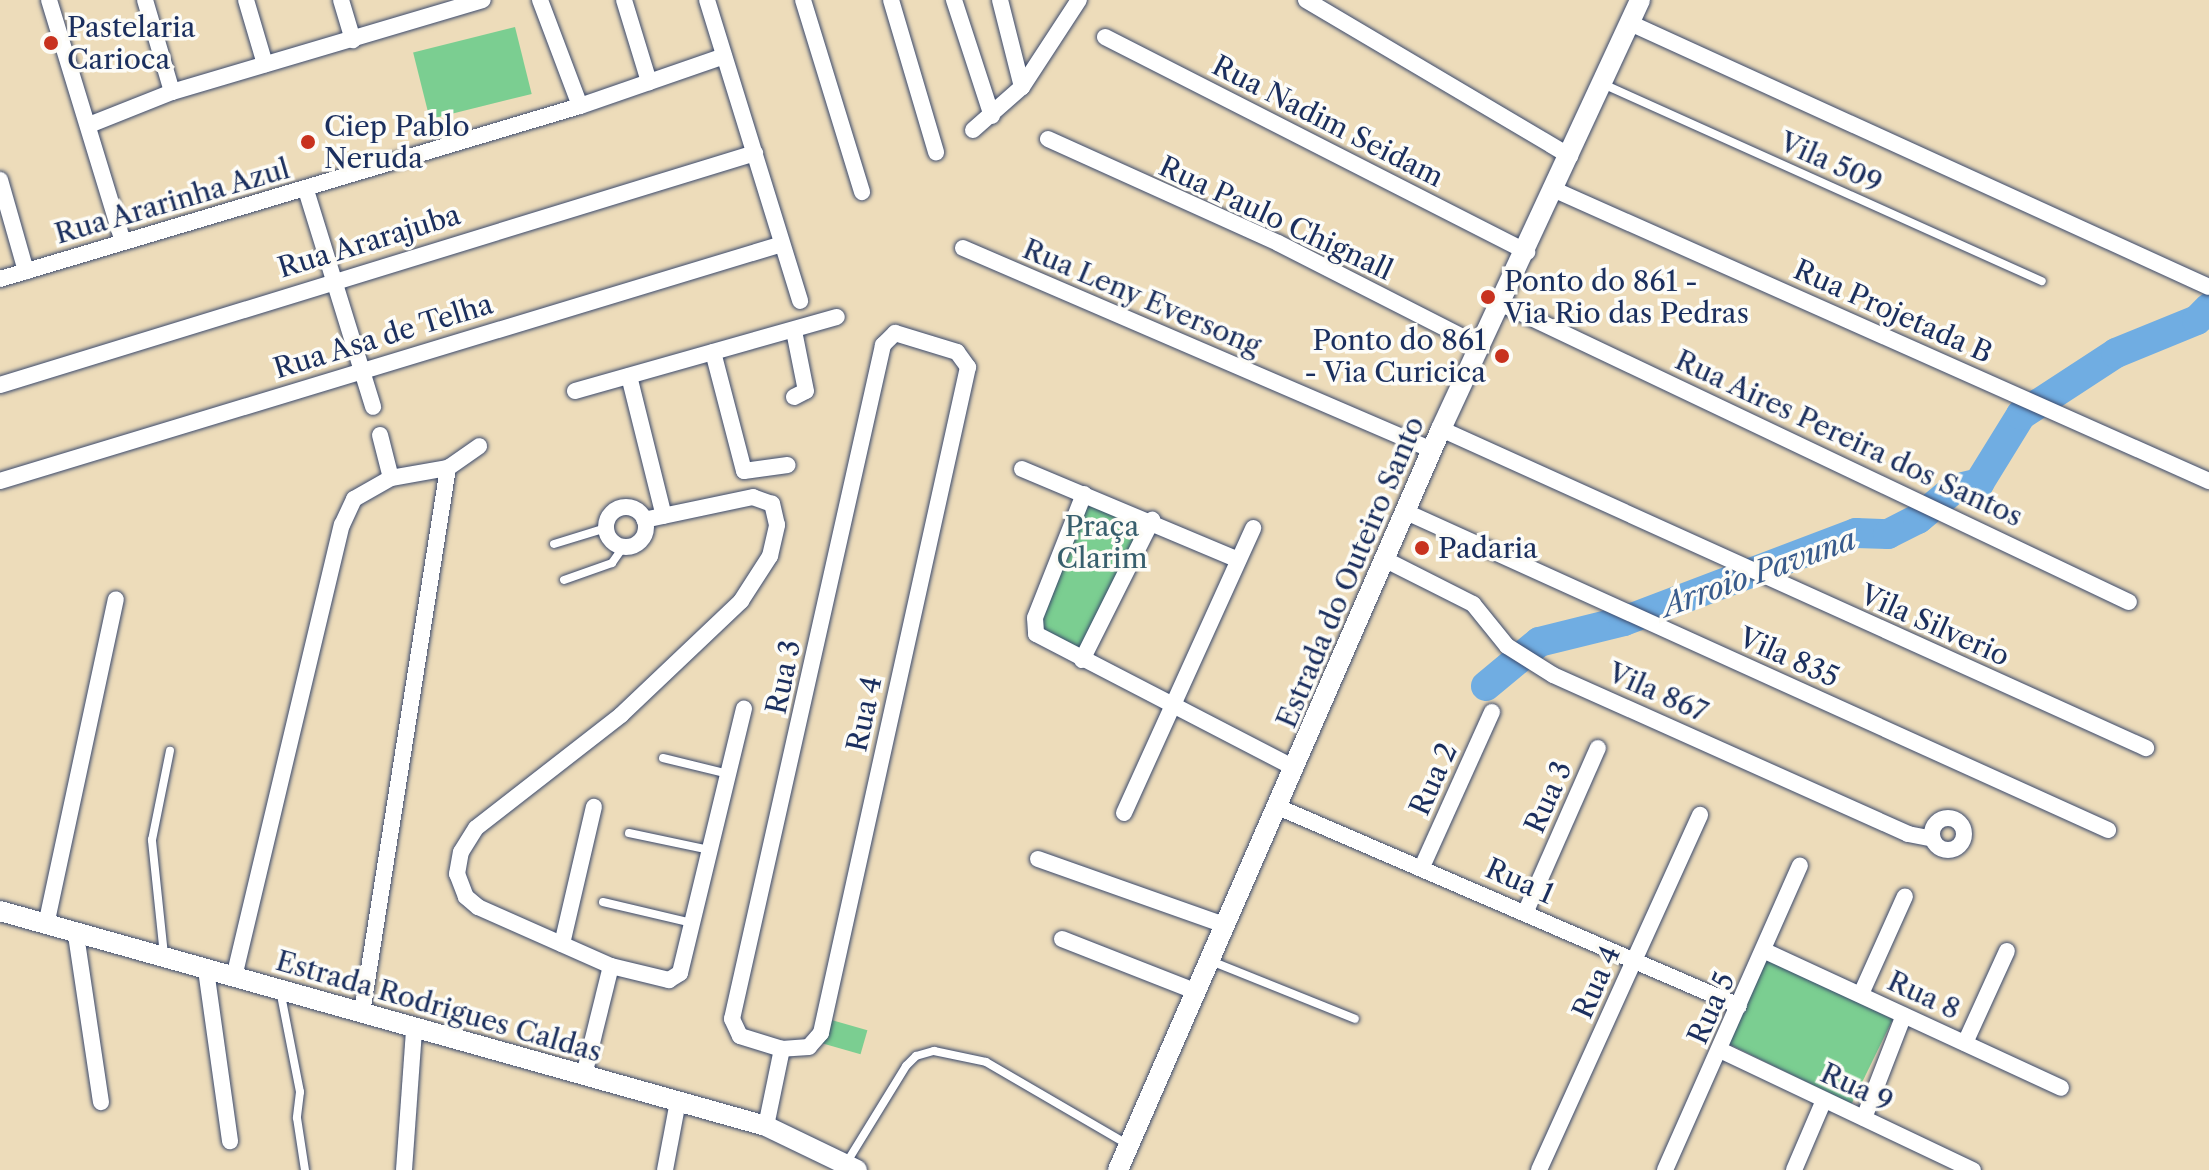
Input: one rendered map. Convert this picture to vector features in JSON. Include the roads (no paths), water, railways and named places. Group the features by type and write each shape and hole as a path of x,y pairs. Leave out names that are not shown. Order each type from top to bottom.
{"street":[{"path":"49,0 123,242"},
{"path":"145,0 172,92"},
{"path":"246,0 265,64"},
{"path":"341,0 353,40"},
{"path":"89,125 172,92 353,40 442,6 483,0"},
{"path":"540,0 580,106"},
{"path":"624,0 649,82"},
{"path":"707,0 800,301"},
{"path":"803,0 862,192"},
{"path":"891,0 936,152"},
{"path":"954,0 992,116"},
{"path":"1000,0 1022,87"},
{"path":"973,130 1022,87 1079,0"},
{"path":"1306,0 1570,156"},
{"path":"1632,8 2209,287"},
{"name":"Estrada do Outeiro Santo","path":"1118,1170 1404,511 1527,252 1603,84 1632,8"},
{"name":"Rua Nadim Seidam","path":"1105,37 1527,252"},
{"name":"Rua Ararinha Azul","path":"0,279 580,106 724,56"},
{"name":"Rua Paulo Chignall","path":"1048,139 1278,243 1482,347"},
{"name":"Rua Ararajuba","path":"0,385 332,279 755,153"},
{"path":"0,180 26,271"},
{"path":"306,190 373,407"},
{"name":"Rua Projetada B","path":"1555,190 2209,481"},
{"name":"Rua Asa de Telha","path":"0,481 782,244"},
{"name":"Rua Leny Eversong","path":"963,248 1432,450"},
{"name":"Rua Aires Pereira dos Santos","path":"1502,304 1926,502 2129,602"},
{"path":"575,391 837,317"},
{"path":"794,331 806,391 794,397"},
{"name":"Rua 4","path":"790,1050 821,1033 844,946 966,375 962,355 895,333"},
{"name":"Rua 3","path":"790,1050 740,1036 732,1019 883,345 895,333"},
{"path":"713,352 744,471 788,465"},
{"path":"629,376 664,516"},
{"name":"Vila Silverio","path":"1441,429 2146,748"},
{"path":"380,435 391,478"},
{"path":"234,977 342,525 354,499 391,478 448,468 479,446"},
{"path":"362,1013 448,468"},
{"path":"1022,469 1152,520 1236,559"},
{"path":"1084,494 1034,629 1040,639 1174,704 1295,768"},
{"path":"644,520 764,498 777,513 770,556 741,601 697,649 621,715 500,806 476,828 461,852 457,874 466,897 611,966 675,978 692,923 744,709"},
{"path":"621,508 635,509 644,520 642,539 623,547 611,541 606,528 610,515 621,508"},
{"name":"Vila 835","path":"1404,511 2108,830"},
{"path":"1082,660 1152,520"},
{"path":"1124,813 1236,559 1253,528"},
{"name":"Vila 867","path":"1384,559 1473,604 1507,646 1530,663 1908,834 1933,839"},
{"path":"46,925 116,599"},
{"name":"Rua 2","path":"1422,867 1492,712"},
{"name":"Rua 3","path":"1526,911 1598,748"},
{"path":"562,944 594,807"},
{"name":"Rua 1","path":"1278,807 1526,911 1633,962 1739,1006"},
{"name":"Rua 4","path":"1539,1170 1700,815"},
{"path":"1038,859 1224,925"},
{"name":"Rua 5","path":"1665,1170 1765,951 1800,866"},
{"path":"1861,994 1905,896"},
{"name":"Estrada Rodrigues Caldas","path":"0,911 414,1030 766,1126 852,1167"},
{"path":"76,935 101,1102"},
{"path":"1062,939 1195,991"},
{"name":"Rua 8","path":"1765,951 2061,1088"},
{"path":"1965,1043 2007,951"},
{"path":"584,1075 611,966"},
{"path":"206,970 230,1141"},
{"path":"1864,1118 1904,1015"},
{"path":"404,1170 414,1030"},
{"path":"766,1126 790,1050"},
{"name":"Rua 9","path":"1720,1050 1973,1170"},
{"path":"1794,1170 1824,1100"},
{"path":"665,1170 678,1101"}],"lane":[{"name":"Vila 509","path":"1603,84 2042,281"},
{"path":"554,544 606,528"},
{"path":"564,580 612,563 623,547"},
{"path":"164,959 152,840 170,751"},
{"path":"663,758 728,774"},
{"path":"629,833 710,850"},
{"path":"603,902 692,923"},
{"path":"1209,959 1355,1019"},
{"path":"280,990 300,1092 297,1118 305,1170"},
{"path":"852,1167 906,1066 916,1056 934,1051 986,1062 1129,1145"}],"waterway":[{"name":"Arroio Pavuna","path":"1486,686 1539,642 1624,621 1856,533 1888,534 1918,519 1954,489 1979,483 2021,415 2116,353 2197,320 2209,308"}],"place":[{"name":"Pastelaria Carioca","path":"51,43"},
{"name":"Ciep Pablo Neruda","path":"308,142"},
{"name":"Ponto do 861 - Via Rio das Pedras","path":"1488,297"},
{"name":"Ponto do 861 - Via Curicica","path":"1502,356"},
{"name":"Padaria","path":"1422,548"}],"park label":[{"name":"Praça Clarim","path":"1102,542"}]}
